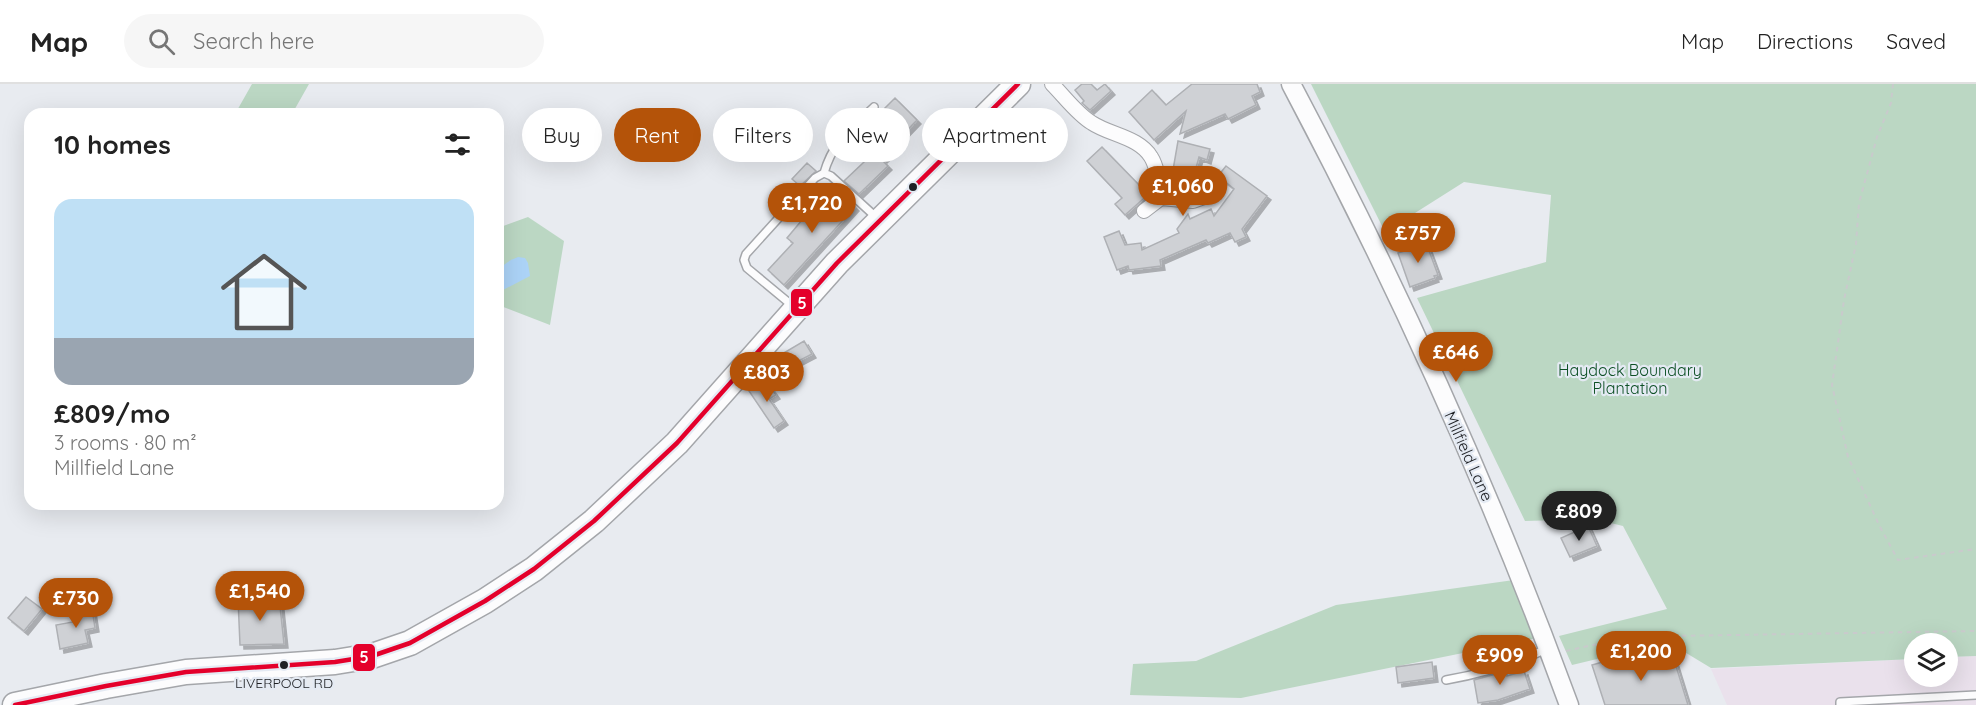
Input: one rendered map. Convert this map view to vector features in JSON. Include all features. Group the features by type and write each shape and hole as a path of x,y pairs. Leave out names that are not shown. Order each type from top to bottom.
{"highway":[{"path":"15,705 186,672 353,660 389,652 438,629 534,569 618,498 677,443 796,308 879,220 1018,84"}],"street":[{"path":"1052,84 1089,122 1133,141 1144,149 1151,157 1155,167 1161,198"},
{"name":"Millfield Lane","path":"1291,84 1344,184 1453,418 1505,539 1569,705"},
{"path":"1144,211 1161,198 1193,201 1210,195"}],"lane":[{"path":"796,308 747,268 744,260 746,254 815,178 824,173 829,155 841,139 874,107"},
{"path":"824,173 831,176 879,220"},
{"path":"1446,680 1494,670 1549,652"},
{"path":"1840,705 1840,702 1914,702 1976,695"}],"path":[{"path":"1893,84 1891,103 1877,137 1859,203 1856,244 1844,300 1832,385 1848,457 1879,525 1898,560 1976,549"},
{"path":"1549,652 1672,636 1976,631"}],"shaded area":[{"path":"1976,656 1976,705 1727,705 1711,669 1904,659 1904,687 1958,687 1958,657"}],"green space":[{"path":"252,84 309,84 295,108 238,108"},
{"name":"Haydock Boundary Plantation","path":"1311,84 1976,84 1976,656 1958,657 1958,633 1904,633 1904,659 1711,668 1668,642 1572,665 1559,636 1667,609 1623,526 1594,519 1525,521 1417,298 1546,262 1551,195 1464,182 1385,232"},
{"path":"528,217 564,241 550,325 504,307 504,226"},
{"path":"1521,579 1542,637 1241,698 1130,695 1133,664 1196,661 1336,605"}],"water":[{"path":"518,257 525,258 530,276 504,289 504,265"}],"building":[{"path":"1082,84 1091,84 1097,90 1105,84 1111,91 1090,110 1082,103 1084,101 1075,90"},
{"path":"1192,84 1257,84 1260,92 1252,96 1256,105 1228,119 1225,114 1180,134 1186,111 1154,140 1129,112 1152,90 1166,105"},
{"path":"895,98 905,108 885,108"},
{"path":"910,113 917,120 910,127"},
{"path":"1178,141 1210,149 1207,160 1199,157 1194,175 1173,170"},
{"path":"1102,147 1139,185 1142,182 1151,192 1125,215 1115,204 1122,198 1087,161"},
{"path":"864,162 884,162 888,166 859,194 844,181"},
{"path":"807,163 816,171 800,186 792,179"},
{"path":"1226,166 1267,196 1242,229 1246,237 1235,242 1230,233 1208,243 1206,240 1160,260 1161,266 1129,270 1128,266 1117,270 1104,237 1119,231 1125,245 1141,243 1142,250 1179,233 1177,229 1188,214 1190,219 1211,209 1214,216 1234,189 1218,176"},
{"path":"836,188 855,207 784,285 768,270 793,243 787,238 802,220"},
{"path":"1425,240 1438,275 1410,287 1398,253 1411,249 1409,245"},
{"path":"804,341 812,354 789,366 782,354"},
{"path":"765,380 776,395 769,399 784,421 774,428 749,391"},
{"path":"1588,526 1597,546 1570,557 1561,538"},
{"path":"26,597 42,609 24,631 8,618"},
{"path":"279,597 284,644 240,645 238,599"},
{"path":"92,609 95,628 85,630 88,643 60,649 56,625 73,622 71,613"},
{"path":"1671,650 1688,705 1605,705 1592,665 1620,657 1623,665"},
{"path":"1505,657 1505,660 1473,669 1472,661"},
{"path":"1432,662 1434,678 1398,683 1396,667"},
{"path":"1507,671 1507,676 1524,671 1530,689 1498,700 1478,703 1474,680"}],"transit line":[{"name":"5","path":"15,705 186,672 335,662 372,656 410,643 485,601 534,569 594,521 677,443 837,263 1018,84"}],"place":[{"name":"LIVERPOOL RD","path":"284,665"}]}
